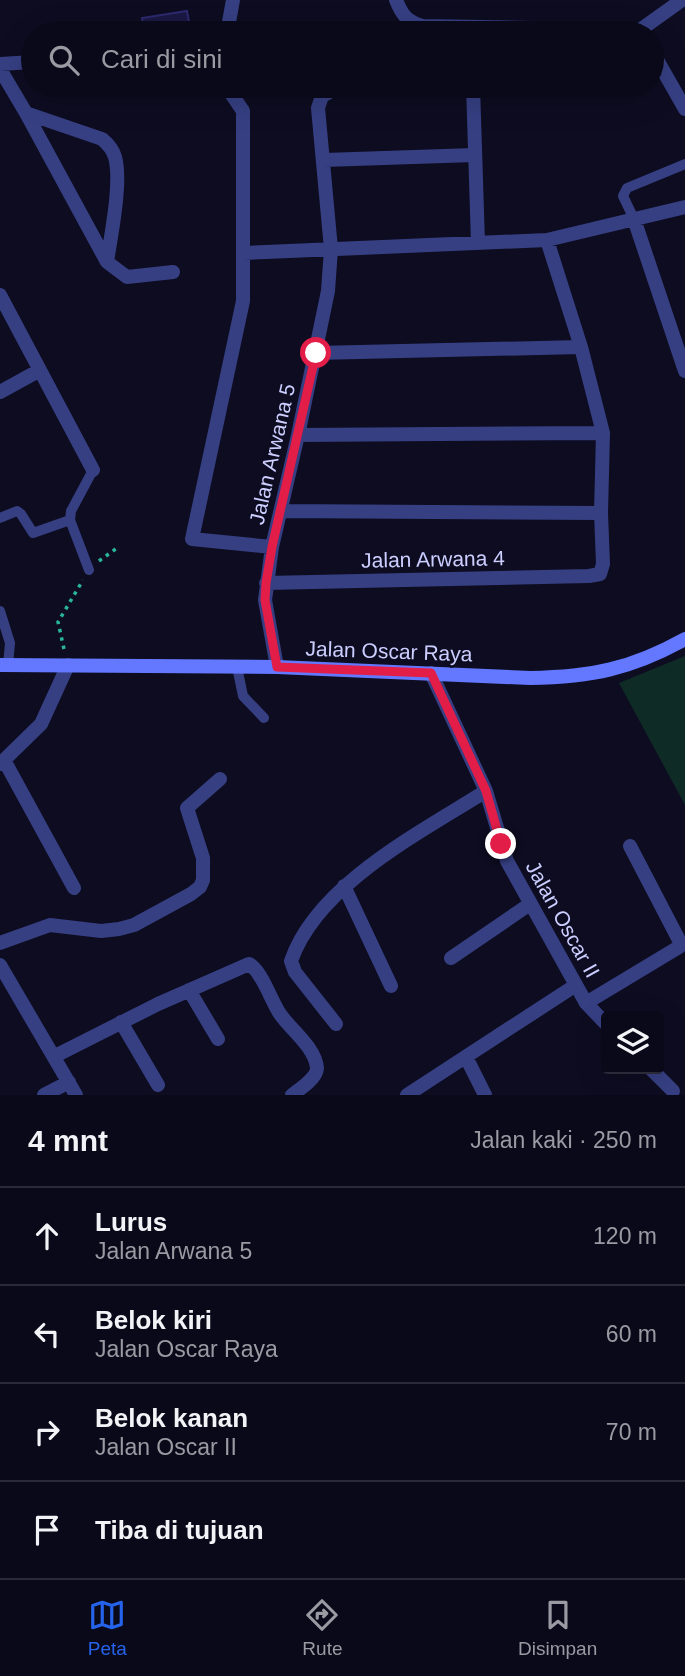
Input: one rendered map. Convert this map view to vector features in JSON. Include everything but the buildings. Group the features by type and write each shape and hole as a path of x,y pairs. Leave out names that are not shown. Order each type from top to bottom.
{"street":[{"path":"229,21 233,0"},
{"path":"396,0 402,15 409,21"},
{"path":"650,21 682,0"},
{"path":"0,64 21,63"},
{"path":"0,69 107,262 127,277 173,272"},
{"path":"664,69 680,92 685,109"},
{"path":"234,98 243,111 243,301 192,539 272,547"},
{"name":"Jalan Arwana 5","path":"277,667 265,600 266,583 328,291 331,250 318,108 321,98"},
{"path":"473,98 478,243"},
{"path":"26,113 103,139 109,145 115,157 116,177 107,262"},
{"path":"324,160 474,155"},
{"path":"244,253 547,240 685,207"},
{"path":"634,219 685,371"},
{"path":"281,511 601,513 603,433 581,347 547,240"},
{"path":"0,295 93,470"},
{"path":"316,353 581,347"},
{"path":"0,392 40,370"},
{"path":"298,435 603,433"},
{"name":"Jalan Arwana 4","path":"266,583 589,576 600,573 603,564 601,513"},
{"name":"Jalan Oscar Raya","path":"4,665 277,667 530,678 593,674 640,661 685,639"},
{"path":"68,665 41,724 2,762 74,888"},
{"name":"Jalan Oscar II","path":"431,673 486,791 507,861 586,1003 601,1019"},
{"path":"0,943 50,926 101,931 119,929 134,925 191,894 200,887 203,880 203,858 187,808 220,779"},
{"path":"336,1024 295,972 290,961 294,950 317,917 344,886 377,860 486,791"},
{"path":"586,1003 679,947 680,942 630,846"},
{"path":"344,886 391,986"},
{"path":"451,958 530,904"},
{"path":"55,1056 121,1022 249,964 255,967 280,1014 312,1054 317,1068 315,1075 297,1094"},
{"path":"0,965 72,1088 44,1095"},
{"path":"407,1095 576,985"},
{"path":"189,990 218,1039"},
{"path":"121,1022 158,1085"},
{"path":"466,1058 485,1095"},
{"path":"656,1074 673,1091"}],"lane":[{"path":"634,219 623,196 627,188 685,164"},
{"path":"89,570 70,520 71,511 93,470"},
{"path":"0,517 17,511 33,533 70,520"},
{"path":"0,611 10,643 4,665"},
{"path":"237,667 243,696 264,718"}],"path":[{"path":"68,665 58,622 89,570 103,556 117,548"}],"green space":[{"path":"685,656 685,805 619,683"}],"route":[{"path":"316,353 266,583 265,600 277,667 431,673 486,791 501,844"}]}
